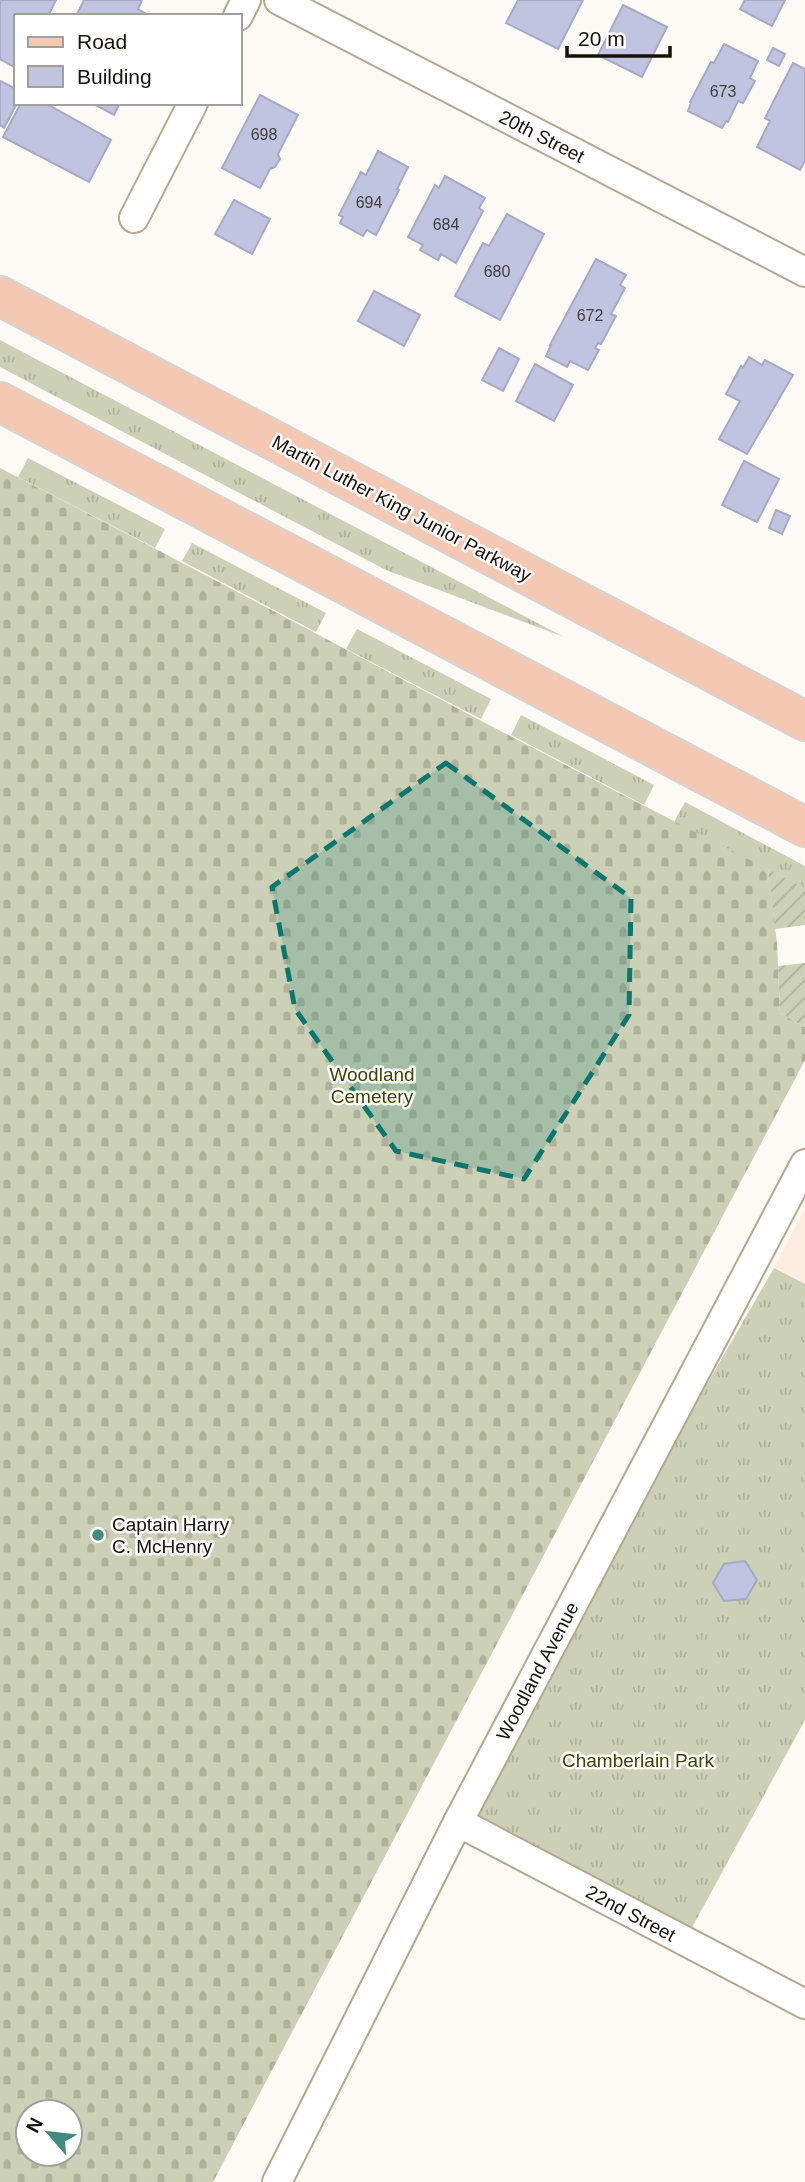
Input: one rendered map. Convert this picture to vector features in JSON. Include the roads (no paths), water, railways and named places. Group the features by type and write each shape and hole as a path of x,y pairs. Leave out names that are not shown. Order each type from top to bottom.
{"main road":[{"name":"Martin Luther King Junior Parkway","path":"0,296 805,721"},
{"path":"0,402 805,827"}],"street":[{"name":"20th Street","path":"279,0 805,272"},
{"path":"134,218 192,105"},
{"name":"Woodland Avenue","path":"277,2182 458,1822 805,1164"},
{"name":"22nd Street","path":"458,1822 805,2004"}],"place":[{"name":"Captain Harry C. McHenry","path":"98,1535"}],"park label":[{"name":"Woodland Cemetery","path":"372,1085"},
{"name":"Chamberlain Park","path":"638,1760"}]}
